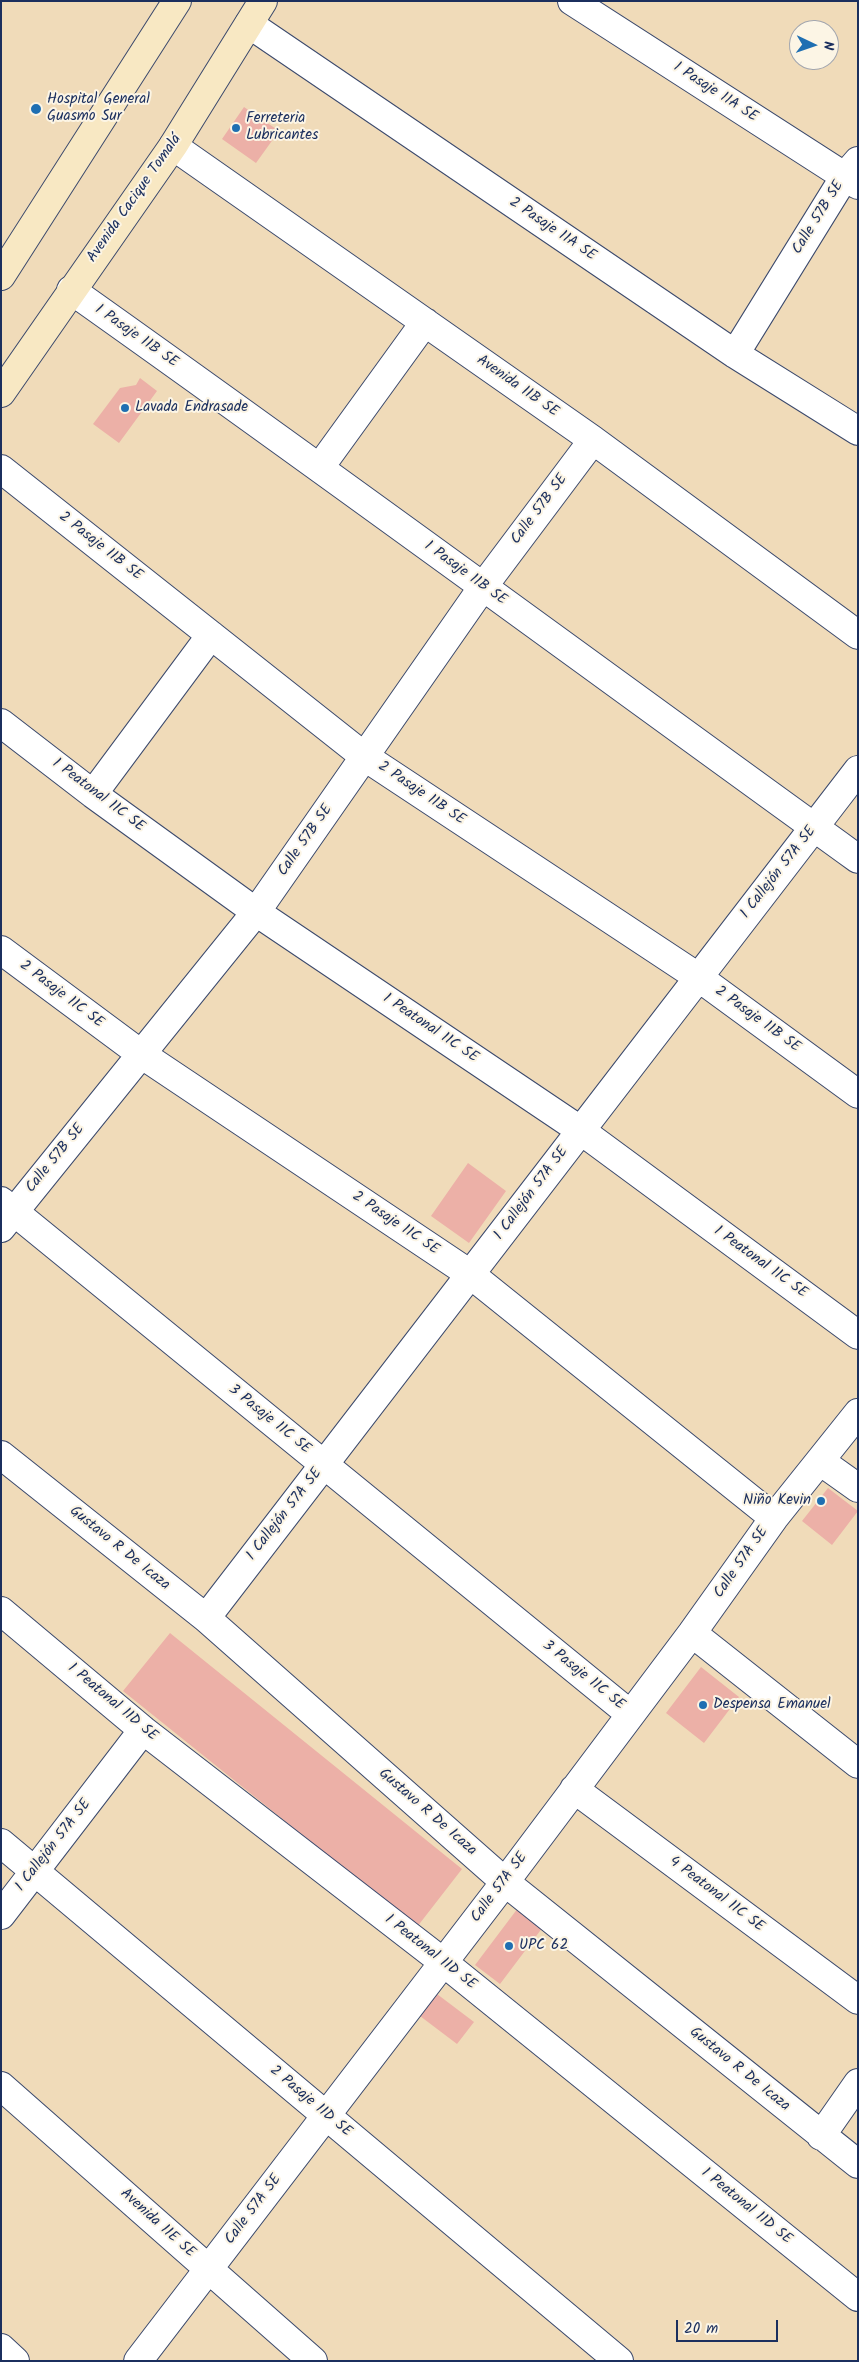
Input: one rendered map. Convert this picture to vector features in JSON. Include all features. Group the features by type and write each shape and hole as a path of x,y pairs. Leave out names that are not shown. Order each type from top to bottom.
{"main road":[{"path":"1,276 177,1"},
{"name":"Avenida Cacique Tomalá","path":"1,393 172,146 256,13"}],"street":[{"name":"1 Pasaje 11A SE","path":"572,1 854,174"},
{"name":"2 Pasaje 11A SE","path":"256,13 735,354 858,431"},
{"name":"Avenida 11B SE","path":"172,146 593,440 858,635"},
{"name":"Calle 57B SE","path":"735,354 854,174"},
{"name":"1 Pasaje 11B SE","path":"71,290 320,467 482,588 858,859"},
{"path":"320,467 424,322"},
{"name":"Calle 57B SE","path":"5,1213 141,1054 256,912 482,588 593,440"},
{"name":"2 Pasaje 11B SE","path":"1,469 365,757 698,977 858,1094"},
{"path":"93,794 211,635"},
{"name":"1 Peatonal 11C SE","path":"1,723 93,794 256,912 580,1130 858,1335"},
{"name":"1 Callejón 57A SE","path":"206,1618 858,770"},
{"name":"2 Pasaje 11C SE","path":"1,950 141,1054 470,1274 774,1518"},
{"name":"3 Pasaje 11C SE","path":"5,1213 324,1464 630,1714"},
{"name":"Calle 57A SE","path":"138,2361 505,1882 692,1633 774,1518 858,1413"},
{"name":"Gustavo R De Icaza","path":"1,1455 206,1618 505,1882 858,2164"},
{"path":"820,1461 858,1488"},
{"name":"1 Peatonal 11D SE","path":"1,1611 144,1730 442,1962 858,2297"},
{"path":"692,1633 858,1764"},
{"name":"1 Callejón 57A SE","path":"1,1915 144,1730"},
{"name":"4 Peatonal 11C SE","path":"574,1789 858,2000"},
{"name":"2 Pasaje 11D SE","path":"1,1842 619,2361"},
{"path":"821,2136 858,2083"},
{"name":"Avenida 11E SE","path":"1,2086 313,2361"},
{"path":"1,2348 15,2361"}],"building":[{"path":"244,107 279,131 256,163 222,139"},
{"name":"Lavada Endrasade","path":"140,378 157,391 119,443 93,424 120,388 136,385"},
{"path":"468,1163 506,1191 469,1243 431,1216"},
{"path":"828,1488 858,1511 832,1545 802,1521"},
{"path":"170,1633 462,1869 417,1927 123,1691"},
{"name":"Despensa Emanuel","path":"701,1667 739,1697 704,1743 666,1713"},
{"name":"UPC 62","path":"518,1908 543,1927 500,1984 475,1965"},
{"path":"437,1994 474,2022 457,2044 420,2016"}],"place":[{"name":"Hospital General Guasmo Sur","path":"36,109"},
{"name":"Ferreteria Lubricantes","path":"236,128"},
{"name":"Lavada Endrasade","path":"125,408"},
{"name":"Niño Kevin","path":"821,1501"},
{"name":"Despensa Emanuel","path":"703,1705"},
{"name":"UPC 62","path":"509,1946"}]}
